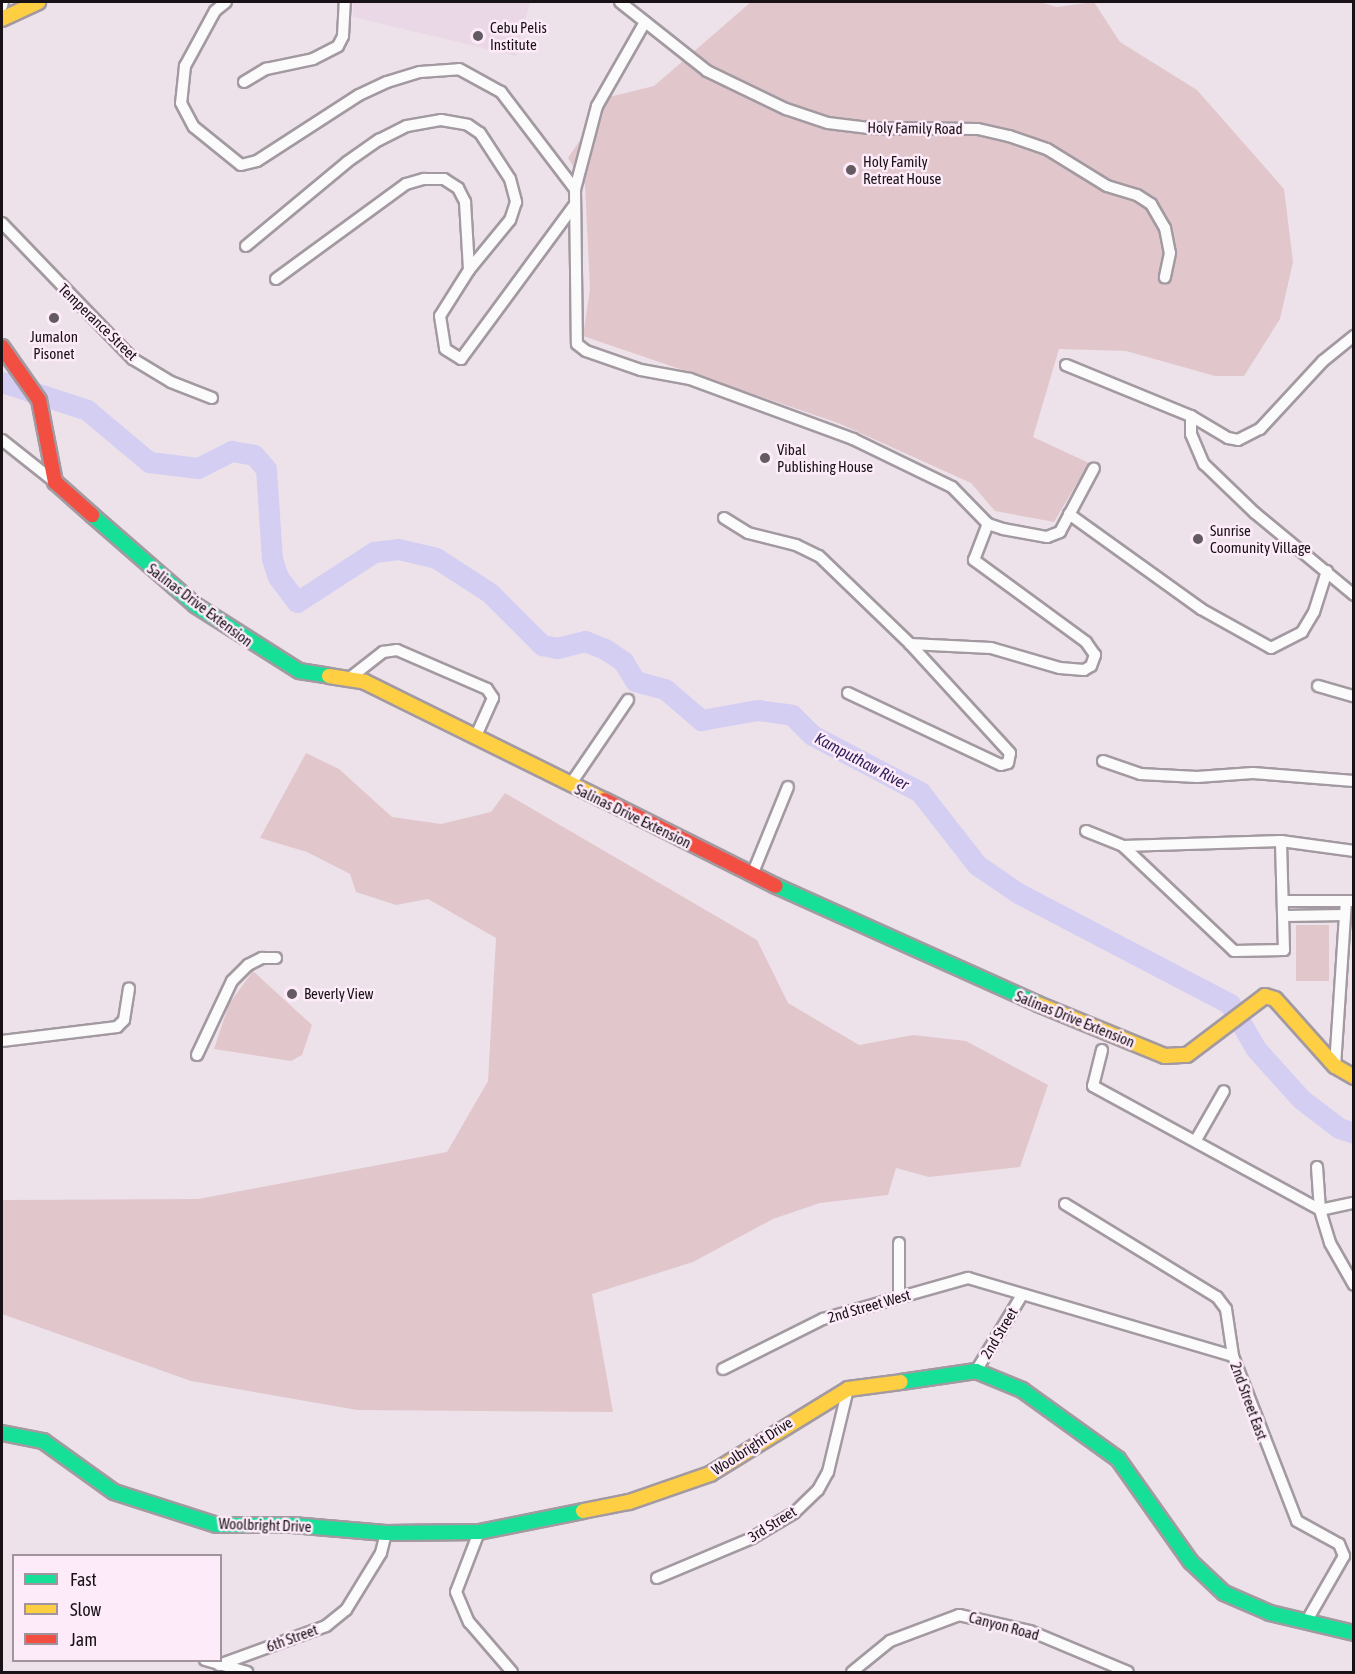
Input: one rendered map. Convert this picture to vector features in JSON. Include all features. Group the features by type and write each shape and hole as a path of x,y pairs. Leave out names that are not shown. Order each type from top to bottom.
{"street":[{"path":"2,6 3,2"},
{"path":"2,20 38,2"},
{"path":"226,2 215,11 185,66 181,103 195,127 241,165 257,161 359,94 420,72 459,69 501,92 575,189"},
{"path":"244,82 266,69 313,59 338,46 343,36 345,2"},
{"name":"Holy Family Road","path":"620,2 707,71 786,109 828,123 867,128 978,129 1047,149 1107,186 1137,195 1151,204 1165,228 1170,253 1166,277"},
{"path":"645,22 597,106 575,189 578,261 577,344 586,351 641,370 690,379 853,439 952,487 988,524 1047,537 1060,532 1094,468"},
{"path":"246,246 338,169 379,140 407,126 455,119 480,133 510,179 516,202 510,220 469,270 440,316 445,349 461,359 574,206"},
{"path":"276,279 406,184 424,179 444,179 458,188 465,202 469,270"},
{"name":"Temperance Street","path":"2,223 133,359 171,382 212,398"},
{"path":"1066,365 1191,416 1228,438 1248,438 1323,361 1353,336"},
{"path":"2,347 24,374 39,400 55,482"},
{"path":"1191,416 1191,434 1204,464 1255,513 1353,595"},
{"path":"2,440 55,482"},
{"name":"Salinas Drive Extension","path":"55,482 195,605 257,647 299,671 351,677 752,875 950,967 1165,1056 1187,1055 1253,1002 1264,996 1275,999 1335,1065 1353,1077"},
{"path":"1069,514 1201,609 1271,648 1302,632 1314,612 1327,571"},
{"path":"724,518 748,533 796,545 819,556 910,644 1010,753 1008,763 1001,765 849,693"},
{"path":"910,644 991,648 1060,668 1084,670 1095,661 1095,655 1086,642 974,560 988,524"},
{"path":"351,677 383,652 397,650 487,689 493,698 475,738"},
{"path":"1318,686 1353,696"},
{"path":"570,785 628,700"},
{"path":"1103,761 1140,774 1264,774 1353,781"},
{"path":"752,875 788,786"},
{"path":"1086,831 1123,846 1234,951 1284,950 1281,841"},
{"path":"1123,846 1281,841 1353,851"},
{"path":"1284,902 1350,901 1345,915 1335,1065"},
{"path":"1284,916 1345,915"},
{"path":"197,1055 232,981 248,965 262,958 276,958"},
{"path":"2,1041 117,1027 124,1020 129,988"},
{"path":"1102,1050 1093,1086 1196,1140 1320,1210 1353,1203"},
{"path":"1196,1140 1224,1092"},
{"path":"1317,1167 1320,1210 1330,1243 1353,1284"},
{"path":"1065,1204 1217,1297 1226,1309 1231,1328 1233,1356"},
{"path":"899,1243 899,1296"},
{"name":"2nd Street West","path":"723,1369 823,1319 968,1278 1022,1295"},
{"name":"2nd Street East","path":"1022,1295 1233,1356 1298,1521 1339,1544 1344,1556 1306,1622"},
{"name":"2nd Street","path":"975,1371 1022,1295"},
{"path":"975,1371 1022,1390 1118,1459 1206,1579 1240,1602 1306,1622 1353,1633"},
{"name":"Woolbright Drive","path":"2,1433 43,1441 114,1491 217,1525 292,1525 386,1533 479,1532 629,1502 710,1474 848,1389 975,1371"},
{"name":"3rd Street","path":"657,1578 752,1538 794,1513 818,1490 828,1472 848,1389"},
{"path":"479,1532 456,1592 469,1622 512,1672"},
{"name":"6th Street","path":"219,1665 326,1626 346,1610 381,1553 386,1533"},
{"name":"Canyon Road","path":"852,1672 890,1641 959,1615 1030,1631 1128,1672"},
{"path":"211,1662 247,1672"}],"shaded area":[{"name":"Cebu Pelis Institute","path":"353,2 530,2 516,56 353,17"},
{"path":"751,2 1039,2 1057,7 1094,2 1120,42 1197,90 1284,189 1293,262 1280,319 1244,376 1215,376 1126,351 1059,349 1033,437 1089,463 1054,522 995,511 971,483 838,423 583,336 590,289 585,185 568,158 609,97 654,86"},
{"path":"306,753 339,769 392,817 441,824 491,812 505,793 757,940 788,1003 859,1045 913,1035 966,1041 1048,1085 1020,1167 929,1177 896,1168 888,1195 820,1203 773,1219 693,1262 592,1294 613,1412 357,1410 191,1381 2,1314 2,1200 198,1199 447,1152 488,1081 496,938 428,899 396,905 356,892 350,874 307,852 260,838"},
{"path":"1296,925 1329,925 1329,981 1296,981"},
{"path":"253,971 312,1025 302,1055 291,1061 214,1049 229,1004"}],"waterway":[{"name":"Kamputhaw River","path":"2,382 87,410 149,462 198,468 232,451 254,455 266,469 272,559 278,577 297,602 374,552 398,549 436,558 490,593 542,645 557,648 585,641 605,649 623,661 635,681 665,689 701,720 758,710 792,715 812,735 920,792 977,865 1018,893 1230,1004 1256,1049 1301,1099 1339,1128 1354,1133"}],"traffic: fast":[{"path":"92,515 195,605 299,671 329,676"},
{"path":"776,886 1038,1004"},
{"path":"901,1382 976,1371 1022,1390 1118,1459 1191,1562 1224,1593 1270,1613 1354,1633"},
{"path":"2,1433 43,1441 114,1492 217,1525 292,1525 386,1533 479,1532 583,1511"}],"traffic: slow":[{"path":"2,19 38,2"},
{"path":"329,676 365,682 604,800"},
{"path":"1038,1004 1165,1056 1187,1055 1265,996 1275,999 1335,1066 1354,1077"},
{"path":"583,1511 629,1502 710,1474 848,1389 901,1382"}],"traffic: jam":[{"path":"2,347 39,400 55,482 92,515"},
{"path":"604,800 776,886"}],"place":[{"name":"Cebu Pelis Institute","path":"478,36"},
{"name":"Holy Family Retreat House","path":"851,170"},
{"name":"Jumalon Pisonet","path":"54,318"},
{"name":"Vibal Publishing House","path":"765,458"},
{"name":"Sunrise Coomunity Village","path":"1198,539"},
{"name":"Beverly View","path":"292,994"}]}
